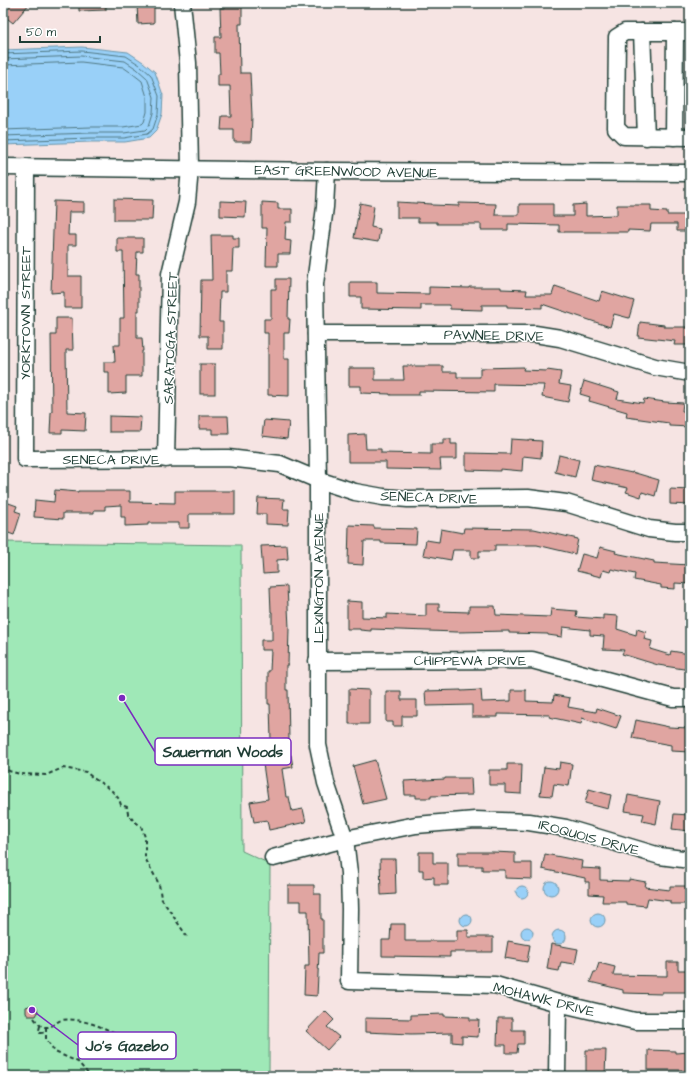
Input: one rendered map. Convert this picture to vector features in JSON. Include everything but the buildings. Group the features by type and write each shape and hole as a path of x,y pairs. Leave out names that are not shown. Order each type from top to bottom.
{"street":[{"name":"SARATOGA STREET","path":"166,458 170,274 187,202 190,169 188,63 182,3"},
{"path":"674,137 682,32 625,32 617,37 616,128 624,136 646,137 674,137 690,137"},
{"path":"642,32 646,137"},
{"name":"EAST GREENWOOD AVENUE","path":"3,167 690,173"},
{"name":"YORKTOWN STREET","path":"25,459 26,167"},
{"name":"LEXINGTON AVENUE","path":"327,171 325,207 315,284 318,480 318,745 326,783 345,839 349,873 350,908 349,981"},
{"name":"PAWNEE DRIVE","path":"316,334 535,334 560,338 655,367 690,373"},
{"name":"SENECA DRIVE","path":"25,459 228,458 280,464 318,480 355,492 383,497 408,499 528,498 566,503 649,529 690,532"},
{"name":"CHIPPEWA DRIVE","path":"317,661 532,660 673,698 690,698"},
{"name":"IROQUOIS DRIVE","path":"273,858 345,839 416,825 475,820 529,822 566,828 660,856 690,860"},
{"name":"MOHAWK DRIVE","path":"349,981 495,985 558,1003 634,1021 690,1021"},
{"path":"557,1076 558,1003"}],"path":[{"path":"3,766 9,771 20,774 46,775 63,768 86,772 112,791 119,798 121,805 127,807 128,814 141,826 145,837 145,858 159,884 161,898 188,938"},
{"path":"34,1018 40,1026 46,1028 54,1026 58,1021 67,1019 94,1025 117,1034"},
{"path":"40,1026 40,1033 46,1032"},
{"path":"46,1028 46,1039 55,1052 78,1062 90,1076"}],"green space":[{"path":"3,542 241,545 242,851 270,864 269,1076 3,1076"}],"water":[{"path":"82,47 128,52 155,72 163,95 162,114 156,131 149,138 125,142 3,145 3,50"},
{"path":"551,881 556,883 558,888 556,893 551,895 546,893 544,888 546,883"},
{"path":"522,886 526,888 528,892 526,896 522,898 518,896 516,892 518,888"},
{"path":"598,913 603,915 605,920 603,925 598,927 593,925 591,920 593,915"},
{"path":"464,914 468,914 472,920 468,926 464,926 460,922 460,918"},
{"path":"525,927 529,927 533,933 529,939 525,939 521,935 521,931"},
{"path":"559,930 564,932 566,937 564,942 559,944 554,942 552,937 554,932"}],"place":[{"name":"Sauerman Woods","path":"122,698"},
{"name":"Jo's Gazebo","path":"32,1010"}]}
